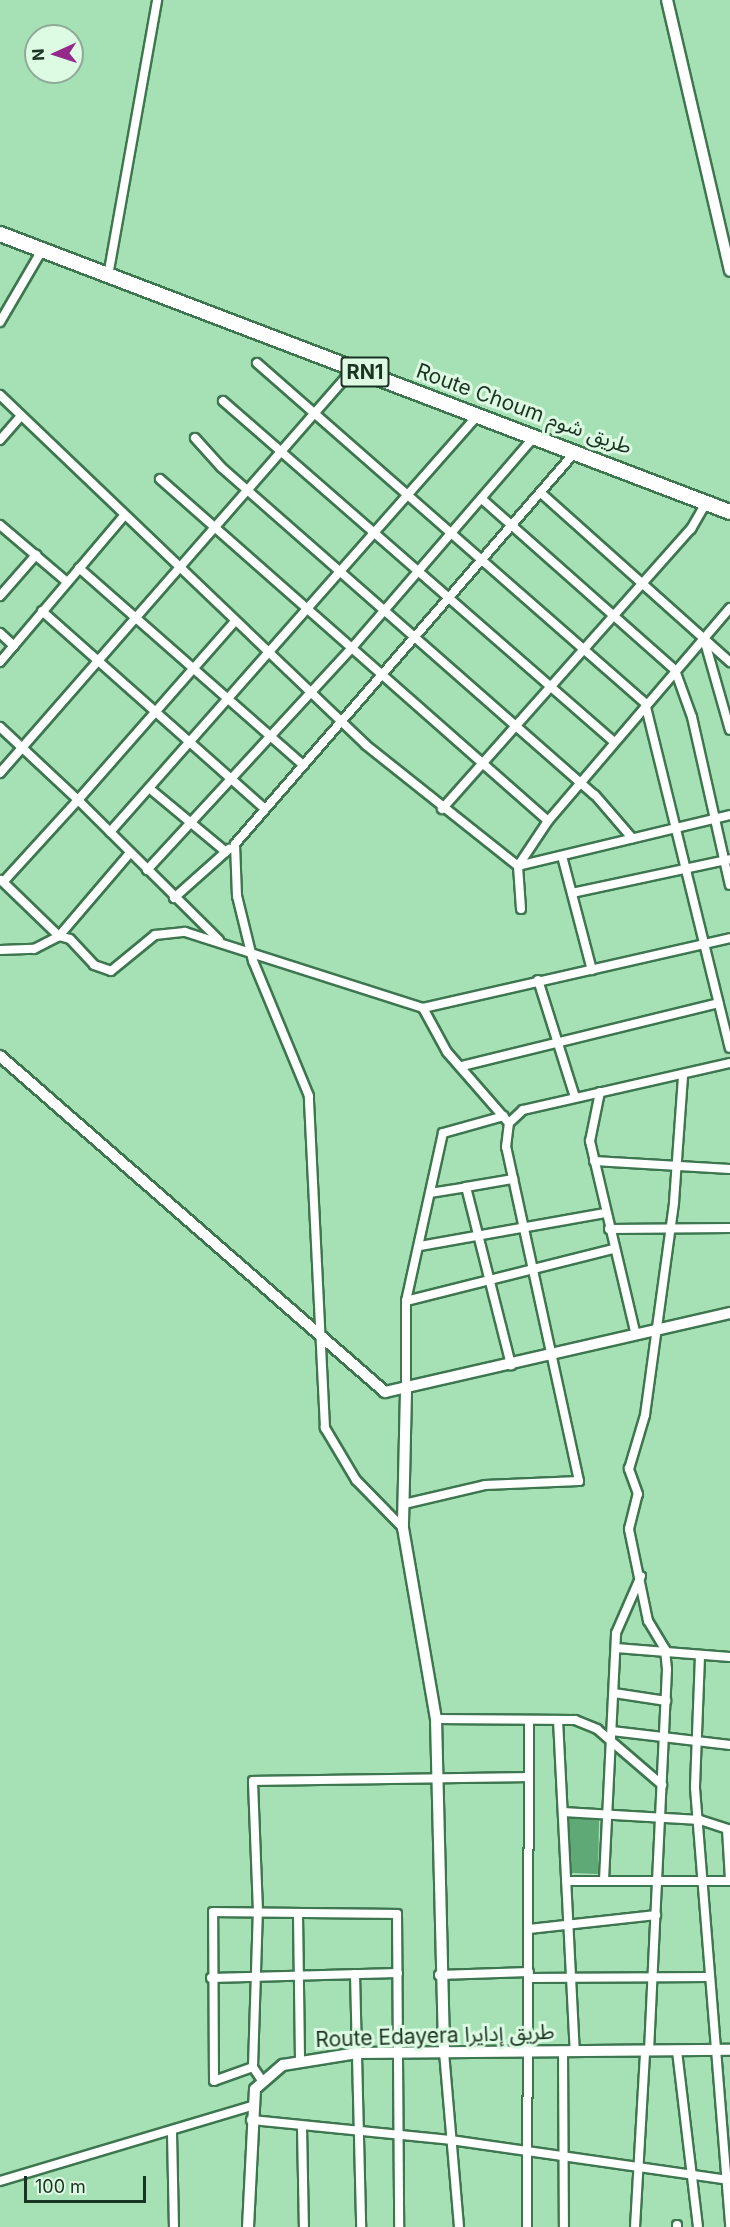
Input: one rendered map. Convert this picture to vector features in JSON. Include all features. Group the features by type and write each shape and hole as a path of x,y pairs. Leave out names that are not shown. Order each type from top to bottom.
{"highway":[{"name":"Route Choum طريق شوم","path":"0,234 577,450 730,512"}],"street":[{"path":"108,276 157,0"},
{"path":"667,0 730,271"},
{"path":"0,322 42,250"},
{"path":"257,363 645,703 730,1048"},
{"path":"0,773 178,568 285,453 354,368"},
{"path":"0,395 340,722 442,809 519,866 730,815"},
{"path":"223,401 614,742"},
{"path":"110,832 268,652 377,535 479,414"},
{"path":"0,440 21,416"},
{"path":"147,870 385,611 483,500 536,435"},
{"path":"195,438 248,491 619,817 632,838"},
{"path":"174,898 235,844 577,450"},
{"path":"160,479 214,529 548,821"},
{"path":"541,493 702,640 730,662"},
{"path":"483,500 675,670 692,717 714,819 727,859 730,885"},
{"path":"442,809 518,728 550,686 691,529 706,501"},
{"path":"0,662 124,516"},
{"path":"0,525 68,582"},
{"path":"0,596 36,555"},
{"path":"79,568 195,667 227,700 303,765"},
{"path":"521,909 519,866 548,821 645,703 730,608"},
{"path":"42,611 265,809"},
{"path":"235,621 78,800 1,880 59,936 70,939 94,965 111,971 155,935 185,932 251,951 423,1008 730,938"},
{"path":"0,633 14,646"},
{"path":"702,640 713,658 730,730"},
{"path":"0,727 78,800 174,898 222,943"},
{"path":"149,788 226,852"},
{"path":"235,844 237,896 251,951 309,1096 321,1334 330,1444 382,1512 403,1528"},
{"path":"0,950 34,949 59,936 130,853"},
{"path":"562,856 592,970"},
{"path":"572,893 687,871 727,859"},
{"path":"538,981 575,1097"},
{"path":"462,1066 718,1003"},
{"path":"404,1504 485,1485 579,1481 555,1354 506,1147 507,1120 462,1066 447,1052 423,1008"},
{"path":"0,1056 161,1201 321,1334 385,1392 406,1391 730,1313"},
{"path":"459,2227 439,1975 436,1719 403,1528 406,1301 420,1246 443,1133 507,1120 523,1110 575,1097 730,1063"},
{"path":"635,2227 653,1980 666,1701 666,1656 648,1621 641,1576 629,1529 638,1494 629,1469 645,1415 654,1331 670,1228 682,1075"},
{"path":"600,1092 591,1131 594,1161 636,1335"},
{"path":"594,1161 676,1169 730,1169"},
{"path":"430,1193 513,1179"},
{"path":"466,1187 511,1365"},
{"path":"420,1246 477,1234 605,1214"},
{"path":"609,1229 730,1228"},
{"path":"406,1301 614,1249"},
{"path":"604,1880 616,1633 641,1576"},
{"path":"616,1648 666,1656 730,1657"},
{"path":"700,1656 697,1740 700,1820 716,2050 726,2125 730,2227"},
{"path":"614,1693 666,1701"},
{"path":"436,1719 558,1720 597,1729 611,1744 662,1785"},
{"path":"527,2227 529,1720"},
{"path":"558,1720 566,1881 572,1925 564,2156 564,2227"},
{"path":"612,1731 664,1734 730,1745"},
{"path":"248,2227 252,2106 261,2079 254,2067 258,1912 253,1781 436,1775 529,1777"},
{"path":"562,1812 700,1820 728,1829 730,1880 566,1881"},
{"path":"254,2067 214,2081 211,1978 213,1912 298,1915 397,1914 396,2052 399,2227"},
{"path":"298,1915 300,2060"},
{"path":"529,1929 656,1915"},
{"path":"211,1978 398,1973"},
{"path":"354,1974 361,2227"},
{"path":"439,1975 529,1975 571,1979 653,1980 710,1977"},
{"path":"677,2050 698,2227"},
{"name":"Route Edayera طريق إدايرا","path":"261,2079 300,2060 357,2053 730,2050"},
{"path":"0,2181 172,2133 252,2106"},
{"path":"251,2120 358,2133 451,2140 728,2180"},
{"path":"302,2127 304,2227"},
{"path":"172,2133 174,2227"}],"building":[{"path":"569,1818 599,1820 598,1874 572,1873"}]}
